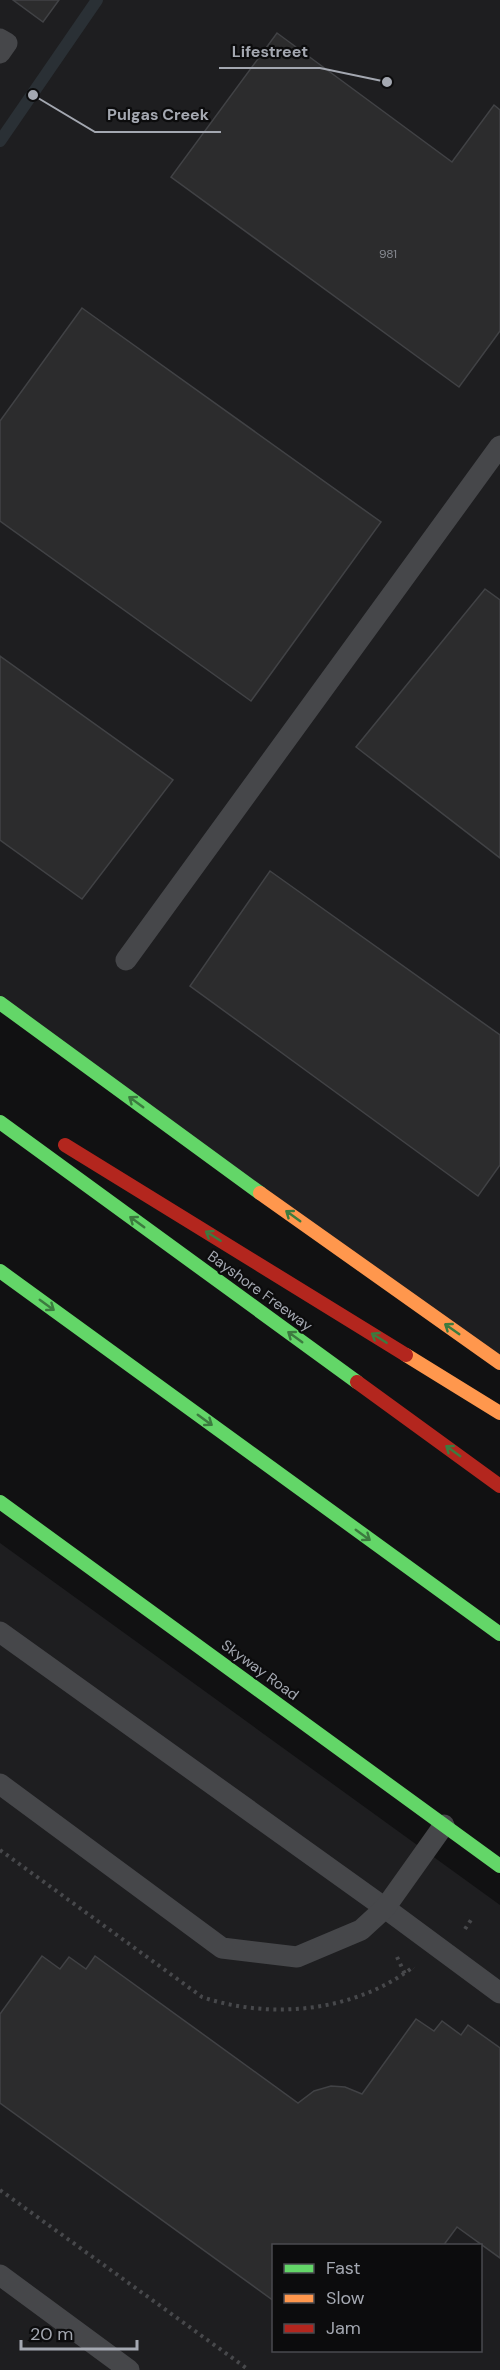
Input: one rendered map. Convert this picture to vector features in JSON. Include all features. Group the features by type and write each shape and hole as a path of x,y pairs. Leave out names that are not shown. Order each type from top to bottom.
{"main road":[{"path":"0,1003 337,1249 500,1363"},
{"name":"Bayshore Freeway","path":"0,1122 500,1485"},
{"path":"51,1136 500,1413"},
{"path":"0,1271 500,1634"},
{"name":"Skyway Road","path":"0,1502 500,1866"}],"lane":[{"path":"0,39 7,43 0,53"},
{"path":"126,960 500,446"},
{"path":"0,1632 500,1993"},
{"path":"0,1784 222,1948 297,1958 361,1930 385,1908 444,1825"},
{"path":"0,2275 129,2370"}],"path":[{"path":"397,1957 405,1974"},
{"path":"0,2190 249,2370"}],"shaded area":[{"path":"0,0 500,0 500,1363 0,1003"},
{"path":"0,1543 500,1905 500,2370 0,2370"}],"building":[{"path":"13,0 59,0 43,22"},
{"path":"277,33 452,162 494,105 500,110 500,331 459,387 171,177"},
{"path":"82,308 381,522 251,701 0,521 0,421"},
{"path":"485,589 500,600 500,858 356,747"},
{"path":"0,656 173,780 82,899 0,840"},
{"path":"270,871 500,1035 500,1165 478,1196 190,986"},
{"path":"42,1956 60,1969 69,1957 86,1969 95,1956 298,2103 314,2091 331,2086 345,2087 362,2094 416,2019 434,2031 442,2021 461,2035 468,2025 500,2048 500,2258 457,2227 444,2244 272,2244 272,2300 0,2103 0,2014"}],"waterway":[{"path":"0,141 97,0"}],"traffic: fast":[{"path":"0,1003 260,1193"},
{"path":"0,1122 357,1382"},
{"path":"0,1271 500,1634"},
{"path":"0,1502 500,1866"}],"traffic: slow":[{"path":"260,1193 500,1363"},
{"path":"406,1355 500,1413"}],"traffic: jam":[{"path":"65,1145 406,1355"},
{"path":"357,1382 500,1486"}],"place":[{"name":"Lifestreet","path":"387,82"},
{"name":"Pulgas Creek","path":"33,95"}]}
